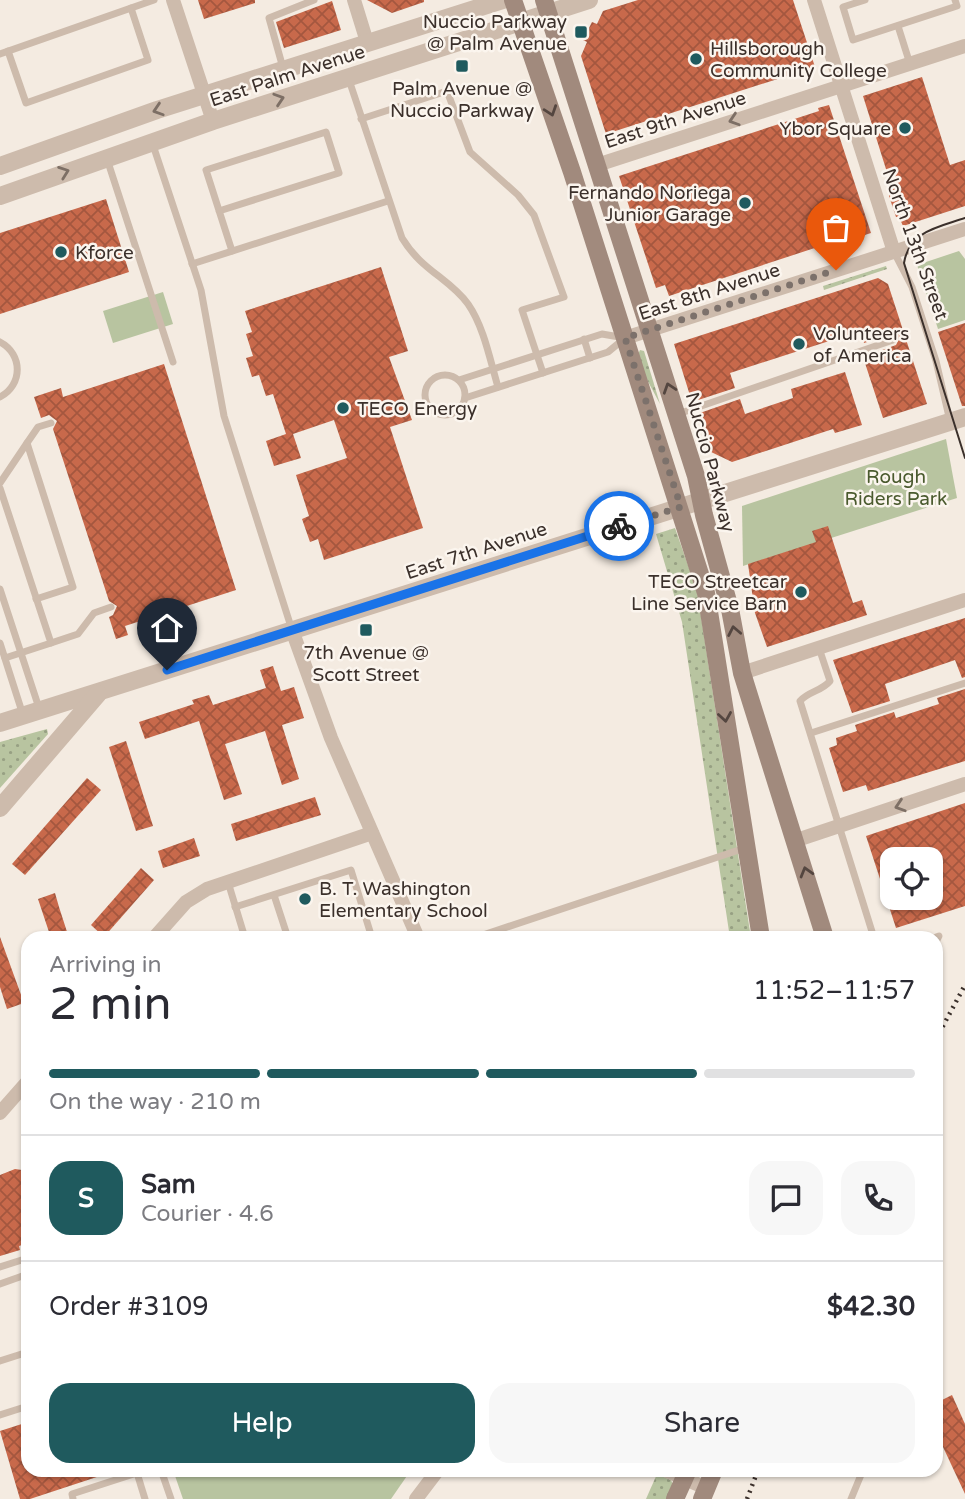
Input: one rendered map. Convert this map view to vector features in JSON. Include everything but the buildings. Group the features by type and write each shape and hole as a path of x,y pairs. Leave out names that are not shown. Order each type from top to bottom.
{"main road":[{"name":"Nuccio Parkway","path":"513,0 681,507 706,593 760,931"},
{"name":"Nuccio Parkway","path":"546,7 677,414 730,609 742,673 823,931"},
{"path":"675,1499 685,1477"}],"street":[{"path":"173,0 213,121"},
{"path":"354,0 368,42"},
{"name":"East Palm Avenue","path":"0,166 204,95 503,0"},
{"name":"East Palm Avenue","path":"0,196 213,121 521,23 546,7 589,0"},
{"name":"North 13th Street","path":"814,0 894,252"},
{"name":"East 9th Avenue","path":"597,165 965,46"},
{"name":"East 8th Avenue","path":"625,338 965,229"},
{"name":"East 7th Avenue","path":"0,723 958,419"},
{"path":"742,673 965,600"},
{"path":"292,630 331,738 415,931"},
{"path":"0,808 99,692"},
{"path":"796,840 965,784"},
{"path":"160,931 186,902 228,881 372,834"},
{"path":"1,1109 21,1088"},
{"path":"416,1499 433,1477"},
{"path":"689,1477 704,1493"}],"lane":[{"path":"131,8 148,60 26,103 4,52 154,0"},
{"path":"284,69 269,18 314,0"},
{"path":"865,0 843,7 853,40 957,6 955,0"},
{"path":"898,26 910,64"},
{"path":"348,78 402,239 415,259 456,292 476,317 498,387"},
{"path":"361,119 447,91 470,152 518,195 534,215 544,234 564,297 522,310 543,373"},
{"path":"219,211 339,173 326,132 206,170 219,211 232,251"},
{"path":"152,142 201,290 224,416 292,630"},
{"path":"107,157 173,362"},
{"path":"192,264 388,201"},
{"name":"North 13th Street","path":"894,252 912,287 958,419"},
{"path":"458,380 602,334 625,338"},
{"path":"465,398 608,352 625,338"},
{"path":"584,340 590,358"},
{"path":"677,414 893,340"},
{"path":"0,342 13,352 18,370 12,388 0,397"},
{"path":"445,375 458,380 464,389 465,398 460,407 450,414 436,412 427,403 426,390 433,379 445,375"},
{"path":"51,423 38,427 0,485 51,643"},
{"path":"27,443 73,587 36,599"},
{"path":"0,589 21,653 32,714"},
{"path":"5,658 78,634 94,613 111,607"},
{"path":"0,643 32,714"},
{"path":"819,648 830,681 825,687 805,694 800,701 841,825 872,931"},
{"path":"811,733 965,683"},
{"path":"495,931 746,848"},
{"path":"235,907 351,870 370,931"},
{"path":"228,881 243,931"},
{"path":"274,895 286,931"},
{"path":"0,1268 21,1260"},
{"path":"0,1284 21,1277"},
{"path":"0,1361 21,1354"},
{"path":"0,1415 21,1408"},
{"path":"74,1499 72,1494 124,1477"},
{"path":"137,1477 145,1499"},
{"path":"163,1477 171,1499"},
{"path":"852,1499 860,1477"}],"green space":[{"path":"959,251 965,259 965,320 938,329 917,265"},
{"path":"886,266 887,269 824,290 823,286"},
{"path":"163,292 173,324 113,343 103,311"},
{"path":"640,350 644,351 660,404 636,359"},
{"name":"Rough Riders Park","path":"946,439 957,498 743,566 742,506"},
{"path":"675,528 697,591 750,931 729,931 682,622 656,534"},
{"path":"47,729 48,734 0,788 0,742"},
{"path":"175,1477 406,1477 391,1499 183,1499"},
{"path":"656,1477 671,1480 673,1485 669,1499 646,1499"}],"tram line":[{"path":"965,218 919,237 907,252 904,263 965,458"}],"railway":[{"path":"943,1026 965,985"},
{"path":"747,1499 755,1477"}],"way so far":[{"path":"619,526 681,507 625,338 836,270"}],"place":[{"name":"Nuccio Parkway @ Palm Avenue","path":"581,32"},
{"name":"Hillsborough Community College","path":"696,59"},
{"name":"Palm Avenue @ Nuccio Parkway","path":"462,66"},
{"name":"Ybor Square","path":"905,128"},
{"name":"Fernando Noriega Junior Garage","path":"745,203"},
{"name":"Kforce","path":"61,252"},
{"name":"Volunteers of America","path":"799,344"},
{"name":"TECO Energy","path":"343,408"},
{"name":"TECO Streetcar Line Service Barn","path":"801,592"},
{"name":"7th Avenue @ Scott Street","path":"366,630"},
{"name":"B. T. Washington Elementary School","path":"305,899"}],"route":[{"path":"167,670 619,526"}]}
